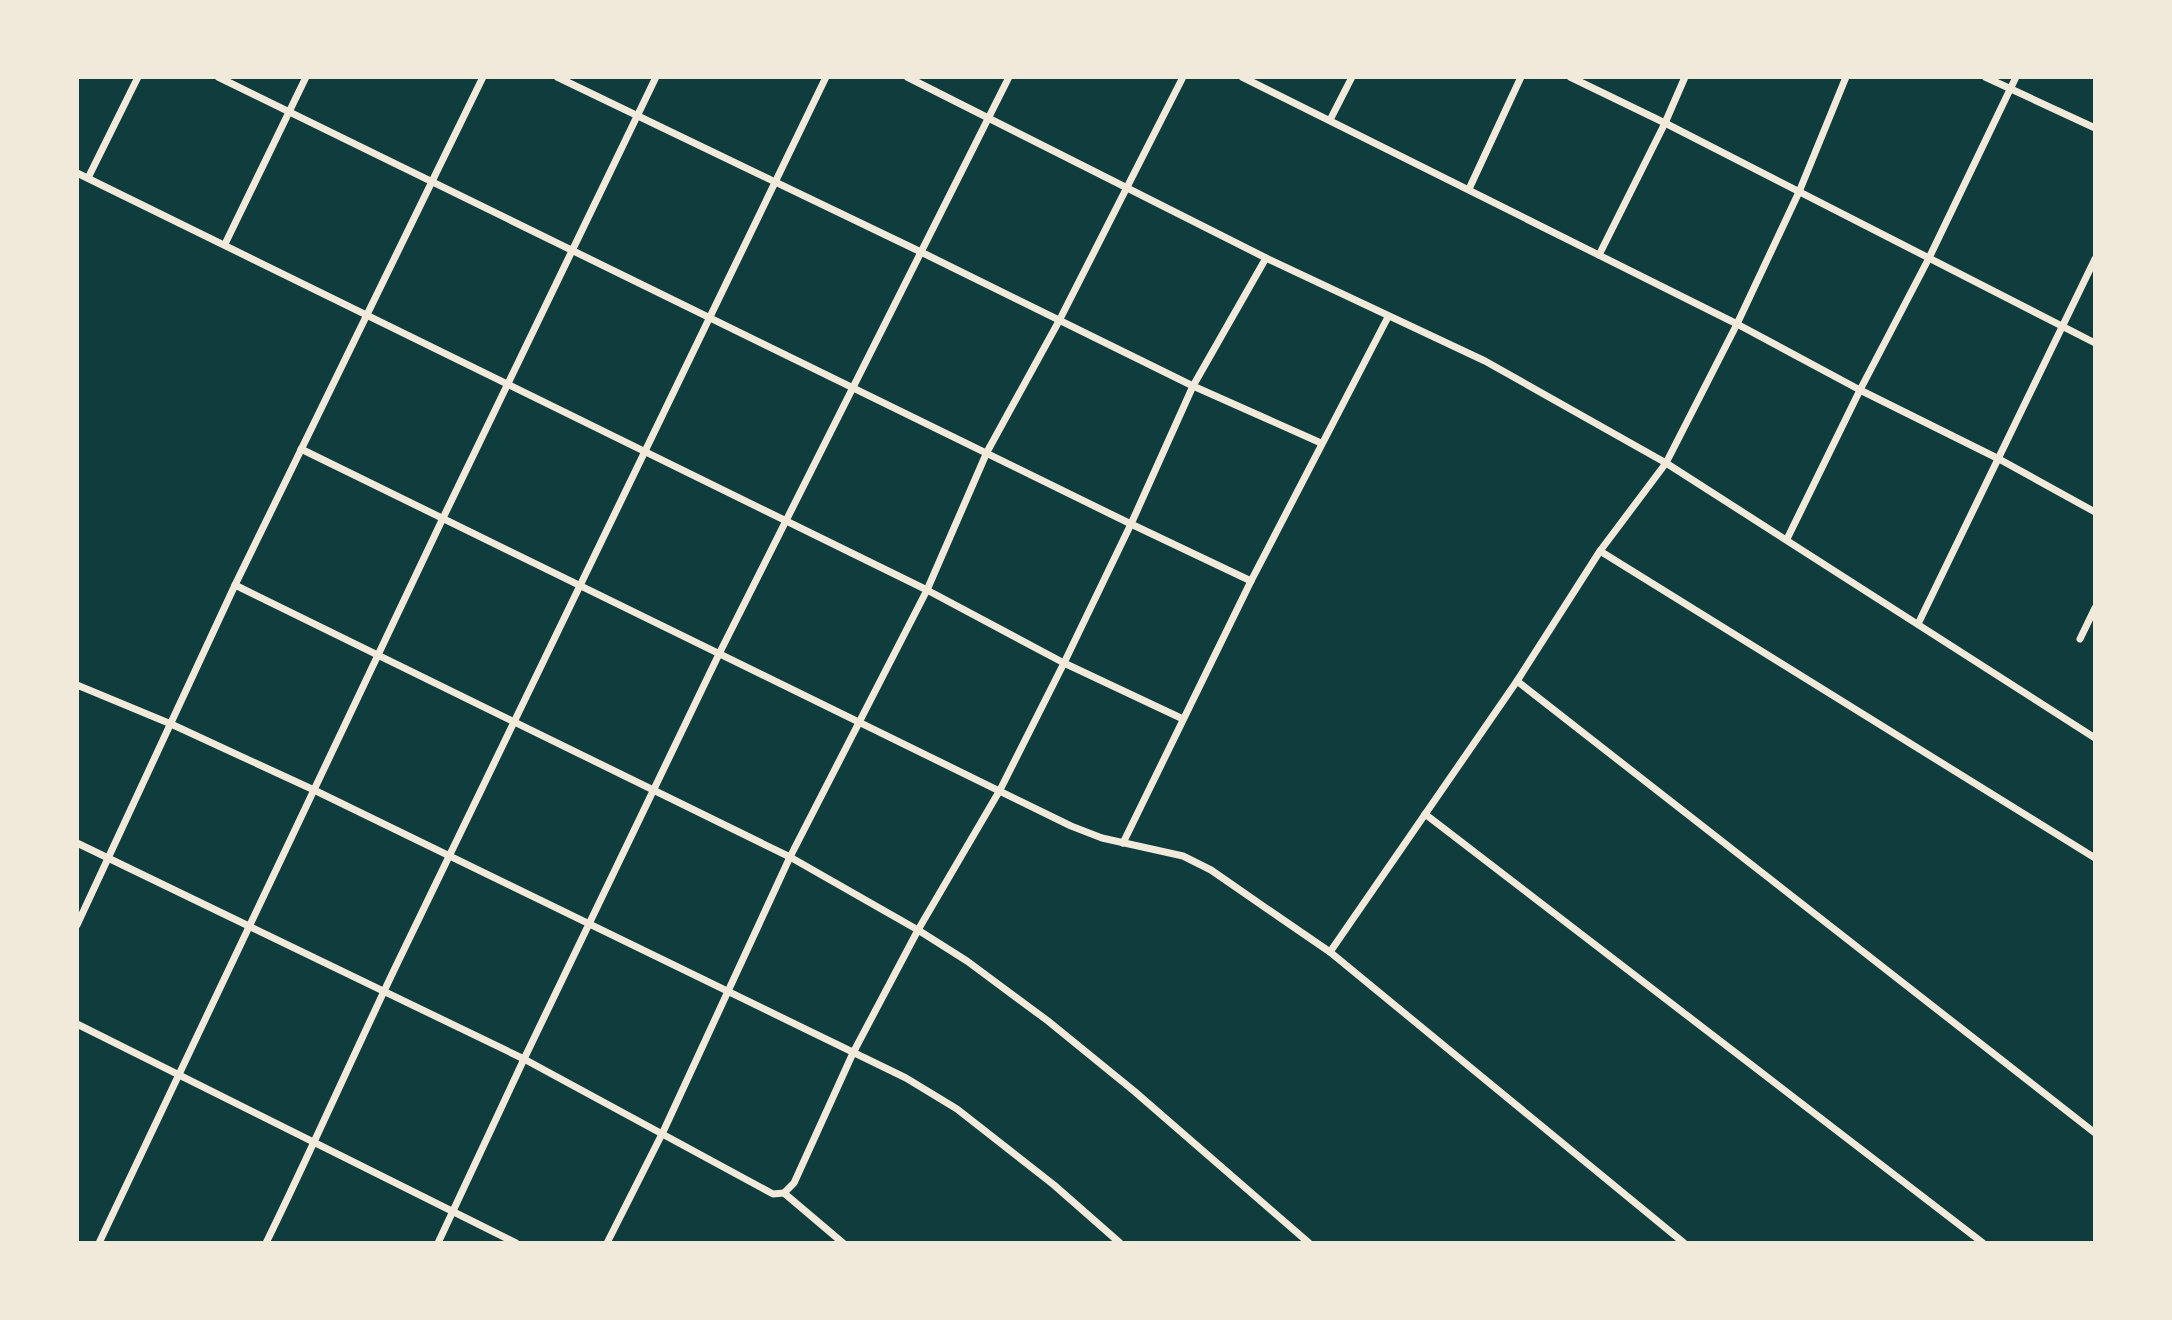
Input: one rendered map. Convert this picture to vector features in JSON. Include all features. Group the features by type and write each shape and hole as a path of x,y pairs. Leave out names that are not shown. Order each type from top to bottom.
{"street":[{"path":"88,178 138,77"},
{"path":"218,77 1251,581"},
{"path":"225,244 306,77"},
{"path":"77,925 235,585 483,77"},
{"path":"557,77 1193,386 1321,443"},
{"path":"99,1243 443,518 656,77"},
{"path":"266,1243 578,584 826,77"},
{"path":"907,77 1266,258 1485,361 1666,463 2095,738"},
{"path":"438,1243 719,654 1009,77"},
{"path":"607,1243 663,1132 790,857 927,590 987,452 1059,321 1183,77"},
{"path":"1242,77 1737,324 1860,390 1999,459 2095,512"},
{"path":"1330,120 1352,77"},
{"path":"1469,190 1521,77"},
{"path":"1570,77 2095,343"},
{"path":"1599,255 1685,77"},
{"path":"1330,952 1517,681 1600,551 1666,463 1737,324 1799,191 1846,77"},
{"path":"1985,77 2095,128"},
{"path":"1787,539 1929,258 2016,77"},
{"path":"77,173 927,590 1064,663 1182,719"},
{"path":"784,1194 794,1183 853,1053 918,930 1000,790 1131,524 1193,386 1266,258"},
{"path":"1918,624 2095,259"},
{"path":"1123,843 1251,581 1388,317"},
{"path":"301,449 1070,826 1102,838 1183,856 1211,870 1330,952 1684,1243"},
{"path":"1600,551 2095,858"},
{"path":"235,585 790,857 918,930 967,961 1048,1021 1134,1091 1309,1243"},
{"path":"2080,639 2095,608"},
{"path":"1517,681 2095,1133"},
{"path":"77,685 171,724 314,790 906,1078 957,1110 1054,1185 1120,1243"},
{"path":"1425,814 1983,1243"},
{"path":"77,843 524,1059 773,1194 784,1194 843,1243"},
{"path":"77,1024 516,1243"}]}
